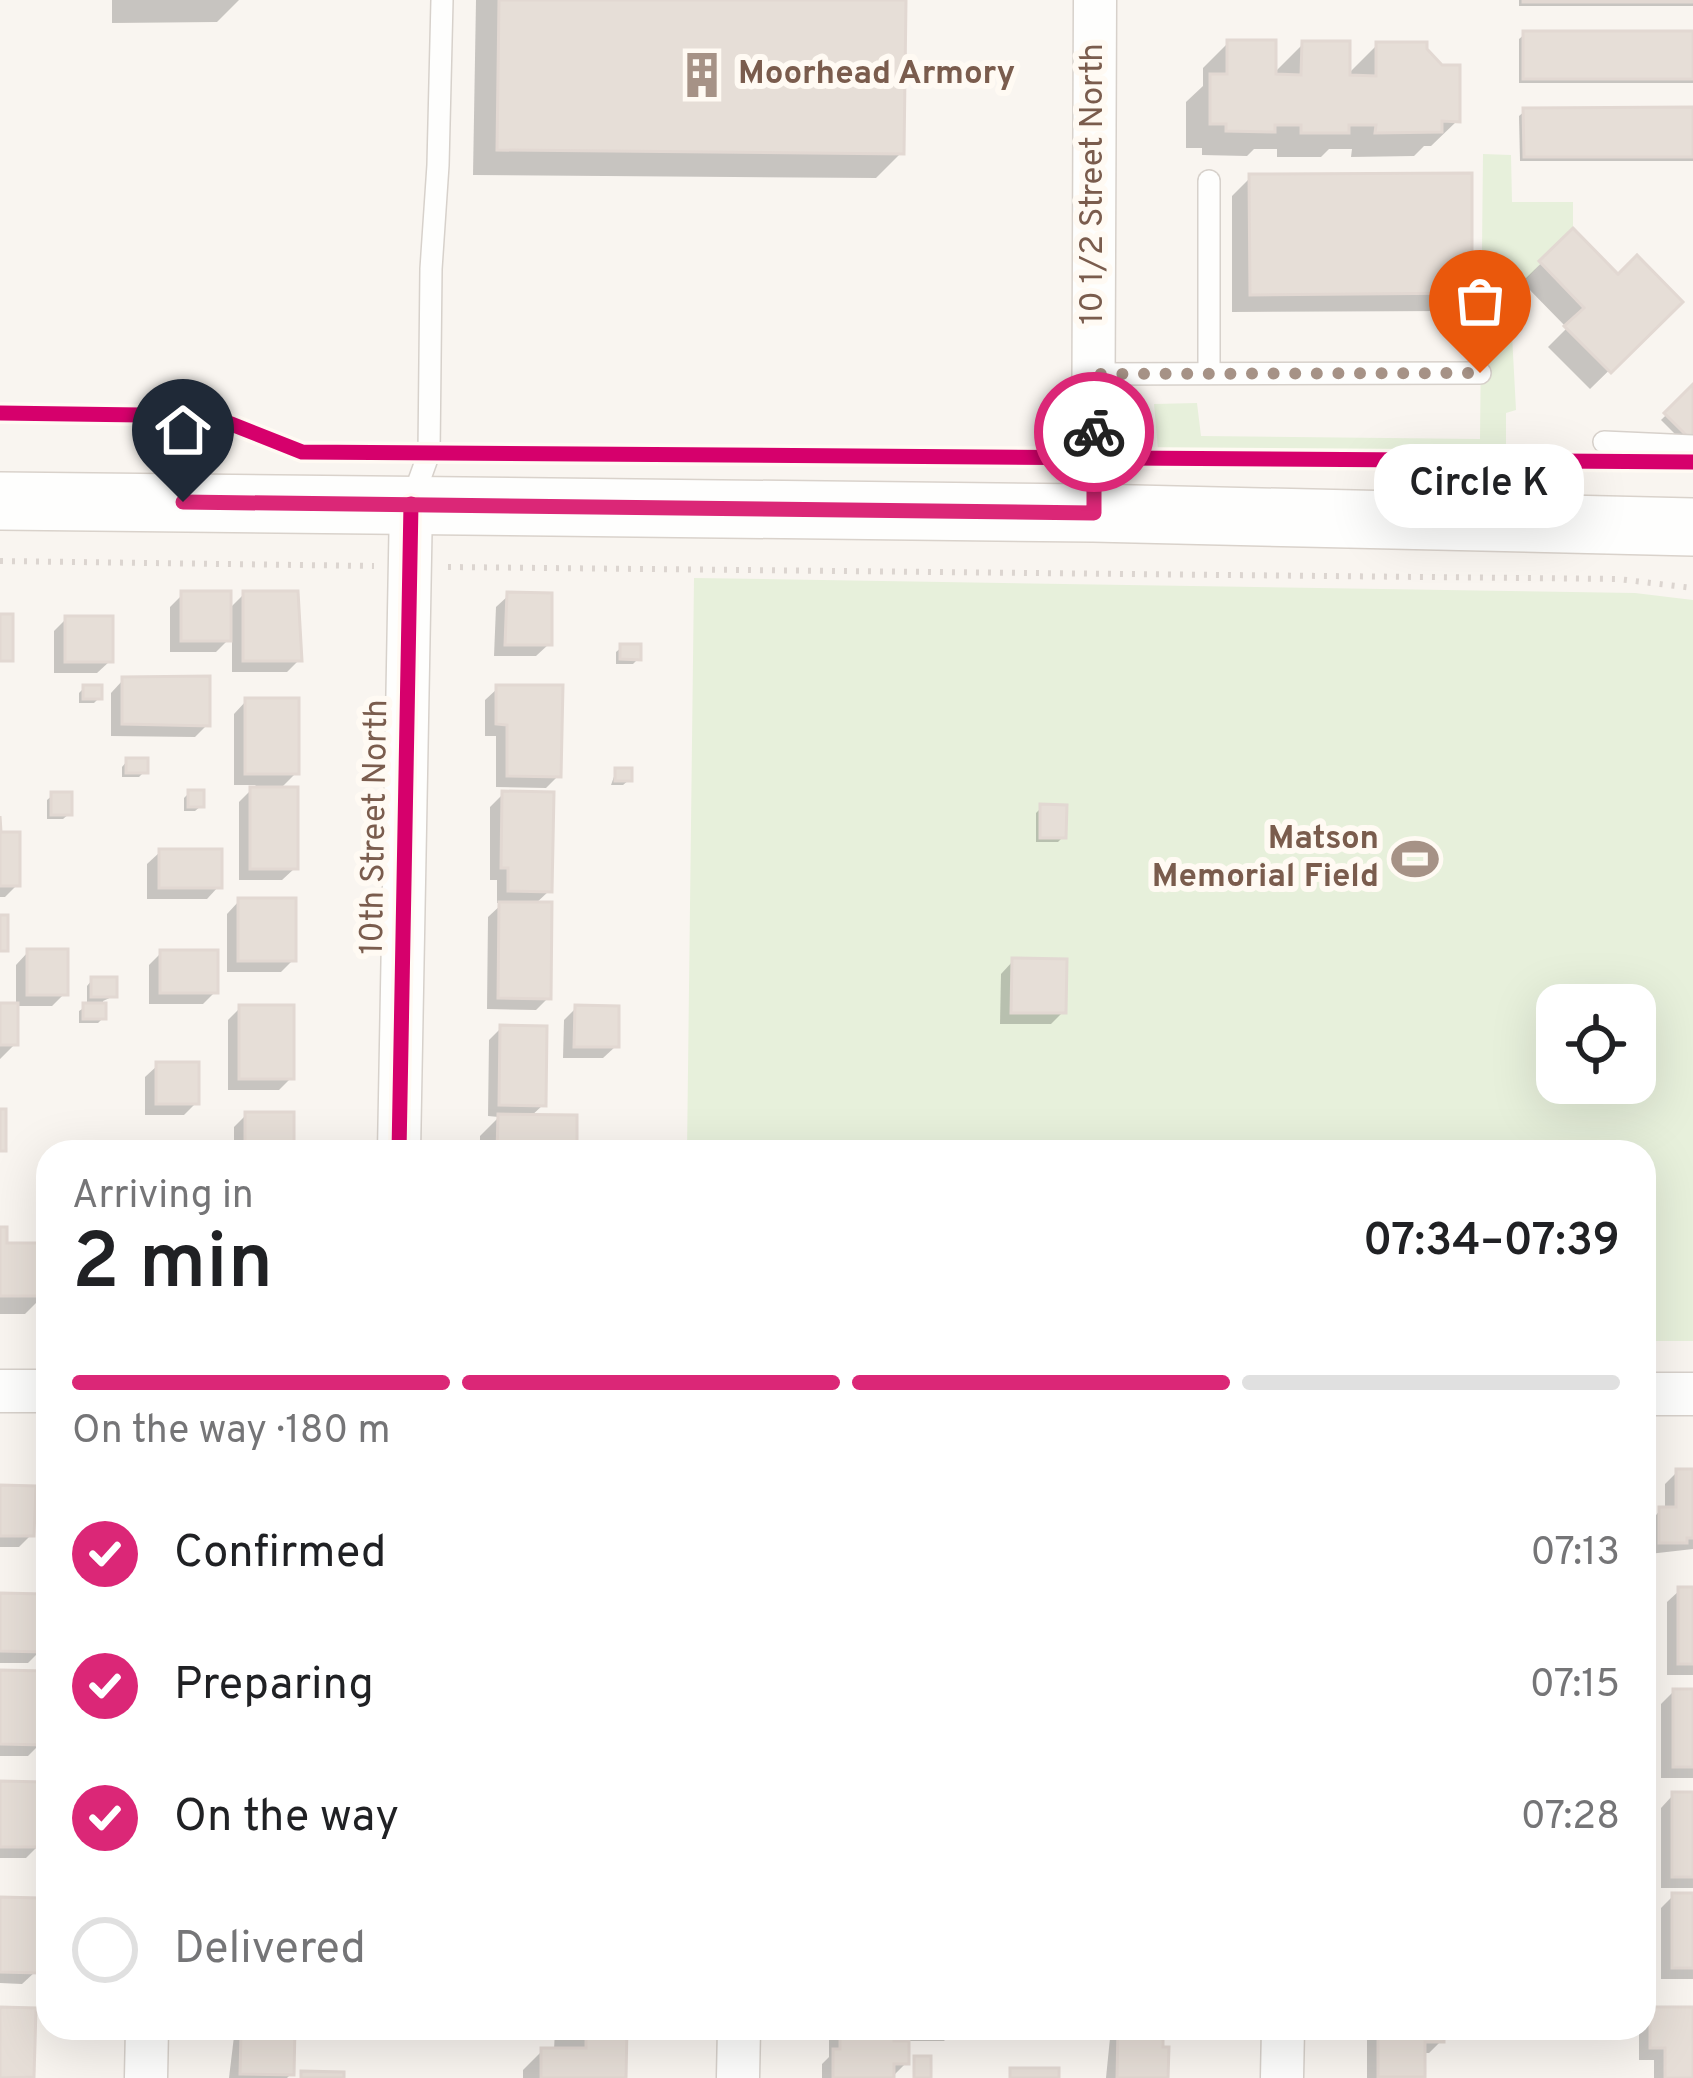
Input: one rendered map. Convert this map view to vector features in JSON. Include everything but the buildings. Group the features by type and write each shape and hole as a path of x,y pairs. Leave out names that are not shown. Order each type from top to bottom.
{"main road":[{"path":"0,501 1094,513 1693,527"}],"street":[{"name":"10 1/2 Street North","path":"1094,513 1095,0"},
{"name":"10th Street North","path":"399,1140 411,504"},
{"path":"0,1391 36,1391"},
{"path":"1656,1394 1693,1394"},
{"path":"146,2078 147,2040"},
{"path":"738,2078 739,2040"},
{"path":"1282,2078 1283,2040"}],"lane":[{"path":"411,504 429,453 442,0"},
{"path":"1209,181 1209,373"},
{"path":"1094,374 1480,373"},
{"path":"1604,442 1693,446"}],"path":[{"path":"0,561 1618,579 1693,588"}],"green space":[{"path":"1483,154 1511,155 1512,202 1573,202 1573,228 1510,297 1516,410 1506,413 1506,455 1158,450 1154,404 1197,403 1201,436 1480,439"},
{"path":"694,578 1635,593 1693,600 1693,1341 1656,1341 1656,1140 687,1140"}],"cycle path":[{"path":"0,413 211,416 302,452 1693,462"},
{"path":"399,1140 411,504"}],"way so far":[{"path":"1094,432 1094,374 1480,373"}],"place":[{"name":"Moorhead Armory","path":"702,75"},
{"name":"Circle K","path":"1480,373"},
{"name":"Matson Memorial Field","path":"1415,859"}],"route":[{"path":"183,502 1094,513 1094,432"}]}
